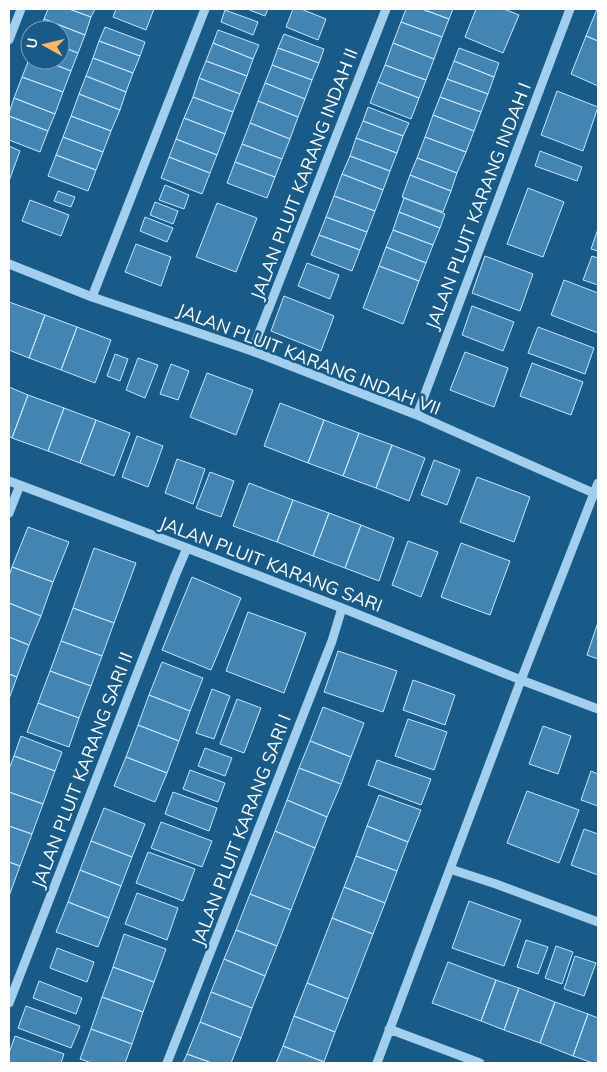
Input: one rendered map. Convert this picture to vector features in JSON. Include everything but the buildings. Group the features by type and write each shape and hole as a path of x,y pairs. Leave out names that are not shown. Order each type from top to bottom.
{"street":[{"path":"9,40 21,9"},
{"path":"92,297 205,9"},
{"name":"JALAN PLUIT KARANG INDAH II","path":"252,351 386,9"},
{"name":"JALAN PLUIT KARANG INDAH I","path":"417,415 570,9"},
{"name":"JALAN PLUIT KARANG INDAH VII","path":"9,264 92,297 252,351 417,415 596,494"},
{"name":"JALAN PLUIT KARANG SARI","path":"9,481 187,548 598,709"},
{"path":"377,1063 521,680 596,494 598,483"},
{"path":"9,513 20,485"},
{"name":"JALAN PLUIT KARANG SARI II","path":"9,1003 187,548"},
{"name":"JALAN PLUIT KARANG SARI I","path":"167,1063 332,641 342,608"},
{"path":"450,869 598,922"},
{"path":"390,1029 480,1063"}]}
